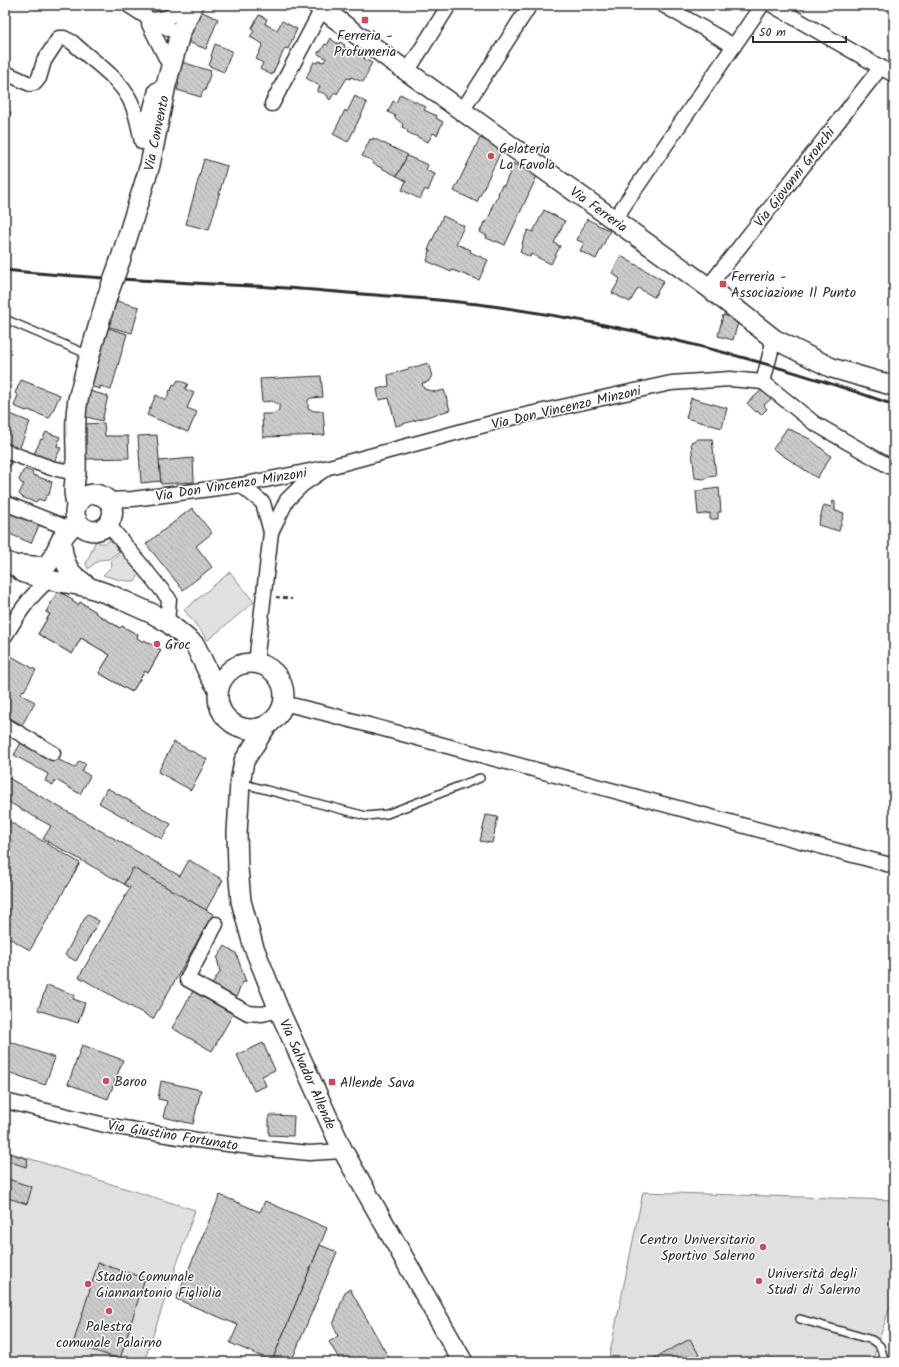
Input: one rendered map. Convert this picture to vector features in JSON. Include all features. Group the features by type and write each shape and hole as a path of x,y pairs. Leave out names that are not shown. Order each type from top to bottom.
{"street":[{"path":"127,5 150,22 179,36 184,5"},
{"path":"150,22 168,18 184,5"},
{"name":"Via Convento","path":"90,355 107,297 120,261 150,165 168,77 179,36 193,5"},
{"path":"408,72 449,5"},
{"path":"462,111 530,5"},
{"path":"663,5 734,46"},
{"path":"614,220 762,5"},
{"path":"772,5 894,75"},
{"path":"272,104 320,7"},
{"name":"Via Ferreria","path":"320,7 462,111 708,287 774,339 832,368 894,386"},
{"path":"142,142 156,90 168,77 150,22"},
{"path":"8,74 30,84 35,83 39,78 44,61 54,43 59,38 64,38 72,42 115,79 130,99 135,112 144,158 150,165"},
{"name":"Via Giovanni Gronchi","path":"708,287 881,67"},
{"path":"135,112 144,110 153,102"},
{"path":"774,339 763,382 814,422 894,469"},
{"path":"8,562 45,567 50,563 71,524 76,474 77,406 90,355"},
{"name":"Via Don Vincenzo Minzoni","path":"105,508 133,499 241,485 329,467 507,419 671,383 730,379 763,382"},
{"path":"5,451 50,468 76,474 105,508 169,599 167,622"},
{"name":"Via Don Vincenzo Minzoni","path":"271,532 287,500 302,485 329,467"},
{"path":"241,485 263,503 271,532 256,663"},
{"path":"88,587 71,572 66,563 61,547 84,496 105,508"},
{"path":"5,503 81,526 92,531 98,530 105,508"},
{"path":"8,562 24,573 48,580 88,587 111,595 167,622 195,645 210,676 218,688"},
{"path":"5,636 18,615 39,588 48,580"},
{"path":"246,663 256,663 266,666 275,673 281,682 284,692 283,703 280,712 274,720 267,725 248,729 238,727 224,716 219,707 217,698 218,688 222,679 232,668 246,663"},
{"path":"283,703 894,866"},
{"path":"230,722 244,761"},
{"path":"5,725 54,753"},
{"name":"Via Salvador Allende","path":"267,725 244,761 240,783 237,833 238,868 241,900 253,945 279,1010 343,1151 463,1362"},
{"path":"216,924 187,979 248,1013 262,1014 279,1010"},
{"name":"Via Giustino Fortunato","path":"5,1101 105,1125 198,1140 308,1153 343,1151"}],"lane":[{"path":"5,319 90,355"},
{"path":"240,783 366,816 387,814 480,778"},
{"path":"800,1319 872,1340 880,1346 885,1362"}],"shaded area":[{"path":"111,539 119,551 109,559 99,560 88,569 86,564 96,540 100,543 106,543"},
{"path":"122,551 139,574 136,580 125,581 103,575 112,566 111,560"},
{"path":"230,572 254,602 208,640 184,610"},
{"name":"Stadio Comunale Giannantonio Figliolia","path":"5,1151 195,1210 144,1362 18,1362 5,1358"},
{"name":"Centro Universitario Sportivo Salerno","path":"643,1192 894,1200 894,1294 872,1362 608,1362"}],"building":[{"path":"200,11 218,19 206,49 188,42"},
{"path":"259,15 267,19 265,24 277,30 282,21 297,29 288,49 285,48 272,75 260,69 263,63 256,59 263,44 250,37 254,31 251,29"},
{"path":"331,38 339,44 340,42 345,45 344,48 348,48 357,55 359,53 365,57 364,59 372,63 363,82 351,77 350,79 347,78 337,94 335,92 330,100 328,96 321,92 317,92 320,86 306,78 314,62 324,62 326,58 318,54 318,52 321,51 325,44 327,45"},
{"path":"215,44 232,51 224,72 209,66"},
{"path":"182,62 211,71 205,91 203,90 201,97 177,90 179,83 176,82"},
{"path":"400,94 426,107 424,110 437,116 436,118 443,122 437,135 433,133 428,142 407,132 408,130 402,127 403,124 394,117 396,116 388,112 393,101 396,103"},
{"path":"355,96 367,103 348,142 333,134 345,110 347,112"},
{"path":"5,111 11,112 5,129"},
{"path":"373,138 408,155 397,176 362,156 370,139 372,140"},
{"path":"480,138 503,147 477,202 454,191"},
{"path":"407,156 428,165 426,170 435,174 428,191 425,189 420,199 402,190 406,181 397,176"},
{"path":"204,159 227,166 209,230 186,224"},
{"path":"512,163 521,167 521,165 538,174 505,245 486,238 487,236 480,232 484,222 486,223 493,208 491,208 502,185 504,186"},
{"path":"544,210 565,221 554,243 560,246 551,264 531,254 530,257 520,252 528,230 533,232"},
{"path":"443,216 464,226 456,244 471,250 470,252 488,260 479,280 452,270 451,272 427,261 430,251 428,250"},
{"path":"587,219 610,231 596,259 580,251 584,243 577,240"},
{"path":"621,256 664,281 654,297 638,288 630,302 612,293 620,279 612,273"},
{"path":"113,300 139,307 132,333 106,326"},
{"path":"723,315 739,319 733,340 718,336"},
{"path":"105,327 127,334 111,390 100,386 100,389 89,386"},
{"path":"428,363 432,376 428,382 422,383 424,389 436,392 444,390 450,410 396,426 389,398 379,400 377,389 389,386 388,375"},
{"path":"321,376 323,397 311,398 308,400 308,408 314,411 323,411 325,435 263,437 262,414 273,414 279,410 279,404 271,401 262,402 260,379"},
{"path":"21,380 60,395 49,418 14,406 18,395 15,393"},
{"path":"178,380 188,384 185,389 194,393 187,408 197,412 188,432 147,415 156,395 166,400 173,384 175,385"},
{"path":"763,389 772,398 764,405 767,409 761,415 747,403"},
{"path":"89,391 108,396 102,421 83,416"},
{"path":"691,398 727,408 722,428 686,418"},
{"path":"5,412 30,422 18,452 5,447"},
{"path":"104,423 105,436 128,436 129,458 86,459 84,424"},
{"path":"787,428 810,439 831,456 817,478 773,449"},
{"path":"46,432 60,437 57,446 61,448 54,462 34,454"},
{"path":"157,435 161,481 141,483 138,436"},
{"path":"698,439 712,439 716,476 704,479 695,478 691,442"},
{"path":"5,458 12,460 5,476"},
{"path":"193,458 194,482 161,484 159,461"},
{"path":"26,469 32,472 33,475 52,482 49,495 47,495 44,501 38,499 36,503 22,497 19,494 24,484 19,480 23,471"},
{"path":"719,488 721,512 718,512 718,519 710,519 710,513 698,515 696,491"},
{"path":"833,501 835,502 835,511 844,513 839,531 818,525 824,505 831,507"},
{"path":"192,508 212,533 196,546 212,567 183,590 146,544"},
{"path":"5,509 40,524 31,543 5,532"},
{"path":"58,591 72,599 72,601 78,605 80,602 120,628 122,626 138,635 137,638 143,642 144,640 161,650 148,673 145,671 132,692 99,673 110,655 81,638 72,654 38,634 50,614 46,612"},
{"path":"58,591 72,599 72,601 78,605 80,602 120,628 122,626 138,635 137,638 143,642 144,640 161,650 148,673 145,671 132,692 99,673 110,655 81,638 72,654 38,634 50,614 46,612"},
{"path":"11,656 36,670 24,691 23,690 20,694 35,702 22,725 5,715 5,667"},
{"path":"22,741 75,768 79,761 86,764 82,771 90,776 80,794 56,780 53,785 45,781 48,774 14,755"},
{"path":"174,742 207,759 191,790 158,772"},
{"path":"5,776 180,876 189,860 223,880 206,910 133,868 124,884 43,839 51,826 5,800"},
{"path":"107,788 171,824 162,839 99,803"},
{"path":"486,815 498,817 492,843 480,841"},
{"path":"5,819 80,863 30,950 5,936"},
{"path":"133,868 213,914 153,1019 79,977 130,888 124,884"},
{"path":"87,914 99,921 76,961 65,955"},
{"path":"225,946 236,953 246,982 243,982 235,999 211,986 220,972 217,958"},
{"path":"47,985 75,995 73,999 85,1003 78,1023 38,1010"},
{"path":"193,991 233,1014 212,1051 172,1028"},
{"path":"11,1042 55,1058 45,1085 5,1071 5,1058"},
{"path":"263,1043 275,1070 262,1076 266,1086 254,1091 237,1055"},
{"path":"82,1045 123,1060 108,1099 68,1084"},
{"path":"161,1081 201,1090 193,1124 163,1117 167,1101 158,1099"},
{"path":"269,1115 294,1116 293,1136 269,1135"},
{"path":"5,1152 28,1159 26,1167 5,1160"},
{"path":"5,1178 32,1187 27,1204 5,1197"},
{"path":"220,1195 260,1212 265,1201 327,1228 272,1361 230,1343 238,1325 176,1299"},
{"path":"320,1245 337,1252 291,1362 272,1361"},
{"name":"Palestra comunale Palairno","path":"98,1263 145,1278 120,1359 73,1344"},
{"path":"350,1289 391,1362 341,1362 329,1342 338,1336 333,1325 345,1292"},
{"path":"690,1339 703,1362 647,1362"}],"railway":[{"path":"5,270 75,276 286,288 430,299 471,303 537,313 589,322 692,344 794,372 894,405"}],"place":[{"name":"Ferreria - Profumeria","path":"365,20"},
{"name":"Gelateria La Favola","path":"491,156"},
{"name":"Ferreria - Associazione Il Punto","path":"723,284"},
{"name":"Groc","path":"157,644"},
{"name":"Baroo","path":"106,1081"},
{"name":"Allende Sava","path":"332,1082"},
{"name":"Centro Universitario Sportivo Salerno","path":"763,1247"},
{"name":"Università degli Studi di Salerno","path":"759,1281"},
{"name":"Stadio Comunale Giannantonio Figliolia","path":"88,1284"},
{"name":"Palestra comunale Palairno","path":"109,1311"}]}
